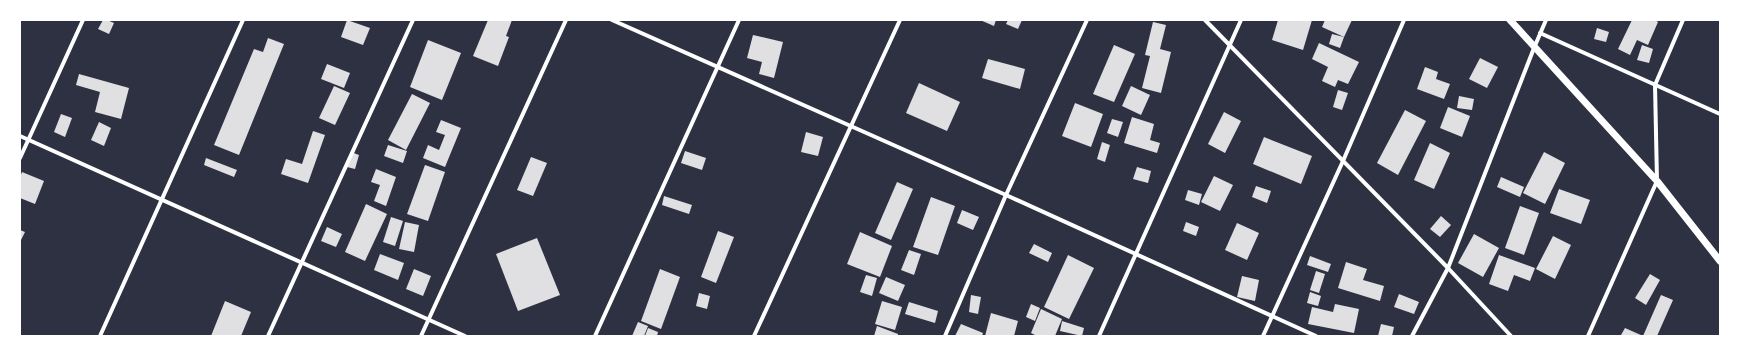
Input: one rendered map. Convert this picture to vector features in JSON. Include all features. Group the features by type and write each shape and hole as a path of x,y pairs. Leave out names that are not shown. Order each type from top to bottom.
{"street":[{"path":"20,158 83,20"},
{"path":"100,336 243,20"},
{"path":"268,336 413,20"},
{"path":"421,336 566,20"},
{"path":"612,20 1006,195 1316,336"},
{"path":"595,336 719,68 739,20"},
{"path":"754,336 900,20"},
{"path":"946,336 1006,195 1087,20"},
{"path":"1205,20 1448,268 1511,336"},
{"path":"1099,336 1242,20"},
{"path":"1263,336 1343,161 1404,20"},
{"path":"1510,20 1657,181 1720,261"},
{"path":"1412,336 1448,268 1546,20"},
{"path":"1588,336 1657,181 1655,85 1682,20"},
{"path":"1540,33 1720,114"},
{"path":"20,136 465,336"}],"building":[{"path":"103,20 114,23 109,34 98,29"},
{"path":"347,20 370,28 363,45 341,37"},
{"path":"488,20 512,20 506,36 509,37 498,66 473,56"},
{"path":"980,20 996,20 994,26"},
{"path":"1008,20 1022,20 1018,29 1006,24"},
{"path":"1278,20 1312,20 1303,50 1272,40"},
{"path":"1325,20 1352,20 1344,37 1322,27"},
{"path":"1632,20 1655,20 1658,22 1648,45 1637,40 1630,55 1618,49"},
{"path":"1153,22 1166,25 1160,49 1171,52 1161,93 1142,88 1150,56 1145,55"},
{"path":"1597,28 1609,32 1606,42 1594,39"},
{"path":"1332,34 1344,37 1340,48 1329,44"},
{"path":"753,35 783,42 774,78 759,74 762,62 747,58"},
{"path":"268,38 284,44 239,155 214,145 254,49 263,52"},
{"path":"428,40 461,53 442,100 410,87"},
{"path":"1319,43 1359,62 1348,84 1338,80 1335,87 1322,81 1328,67 1312,59"},
{"path":"1114,45 1135,54 1114,102 1093,94"},
{"path":"1642,45 1653,49 1649,63 1637,60"},
{"path":"1480,58 1498,67 1487,88 1469,79"},
{"path":"988,59 1025,69 1020,89 982,78"},
{"path":"327,64 350,73 344,88 321,79"},
{"path":"1425,67 1438,72 1436,79 1450,84 1444,99 1417,89"},
{"path":"79,74 129,88 121,119 95,112 100,92 76,85"},
{"path":"919,83 960,102 947,131 906,113"},
{"path":"334,86 350,93 335,125 319,118"},
{"path":"1131,86 1150,95 1141,115 1122,106"},
{"path":"1338,90 1348,93 1342,110 1333,107"},
{"path":"412,94 430,103 406,150 388,140"},
{"path":"1459,96 1474,99 1472,110 1457,108"},
{"path":"1075,103 1103,114 1091,147 1062,136"},
{"path":"1448,107 1470,116 1462,137 1440,128"},
{"path":"1405,110 1426,121 1398,175 1377,163"},
{"path":"1224,112 1241,121 1225,153 1208,144"},
{"path":"61,114 72,118 65,137 54,132"},
{"path":"1132,117 1154,124 1150,140 1160,143 1157,153 1124,143"},
{"path":"1112,119 1123,122 1118,137 1107,133"},
{"path":"441,120 461,128 445,167 423,158 428,145 439,150 445,135 436,132"},
{"path":"99,122 111,128 104,146 91,140"},
{"path":"313,131 325,135 308,183 281,174 286,159 302,164"},
{"path":"806,132 823,137 818,156 801,152"},
{"path":"1264,137 1312,156 1301,184 1253,164"},
{"path":"1102,142 1110,145 1105,162 1097,159"},
{"path":"1430,143 1450,153 1434,189 1414,180"},
{"path":"388,145 407,151 403,163 384,156"},
{"path":"685,151 706,158 702,170 681,163"},
{"path":"351,152 359,155 355,169 347,167"},
{"path":"1544,152 1565,163 1545,204 1523,193"},
{"path":"531,157 547,163 533,196 517,190"},
{"path":"206,158 237,170 234,177 204,165"},
{"path":"425,165 445,172 428,221 407,214"},
{"path":"1137,167 1151,171 1148,183 1133,179"},
{"path":"376,169 396,177 386,206 374,201 380,185 371,182"},
{"path":"22,172 44,181 35,204 20,198 20,177"},
{"path":"1214,176 1233,185 1220,211 1201,202"},
{"path":"1501,177 1524,187 1520,197 1497,187"},
{"path":"897,182 913,189 891,240 875,233"},
{"path":"1256,186 1271,191 1267,203 1252,197"},
{"path":"1559,189 1590,200 1581,224 1550,213"},
{"path":"1188,190 1202,194 1199,205 1185,200"},
{"path":"664,196 692,205 689,214 662,205"},
{"path":"931,197 955,206 938,255 913,247"},
{"path":"366,204 387,214 365,261 345,252"},
{"path":"1520,206 1539,213 1524,255 1505,248"},
{"path":"962,210 979,217 973,230 957,223"},
{"path":"1441,216 1451,225 1440,237 1430,229"},
{"path":"391,217 403,221 395,246 383,242"},
{"path":"405,222 419,225 414,252 399,249"},
{"path":"1186,222 1199,227 1196,236 1183,231"},
{"path":"1237,223 1259,233 1247,260 1225,250"},
{"path":"327,227 342,234 336,247 321,241"},
{"path":"20,230 25,232 20,242"},
{"path":"718,231 734,237 716,283 701,277"},
{"path":"860,232 892,246 880,277 847,264"},
{"path":"1474,234 1499,248 1483,277 1458,263"},
{"path":"1553,236 1571,245 1555,279 1536,269"},
{"path":"537,238 560,295 518,311 496,254"},
{"path":"1034,244 1052,253 1048,262 1029,253"},
{"path":"909,250 921,254 914,275 901,270"},
{"path":"380,254 404,263 398,280 374,270"},
{"path":"1068,255 1094,268 1069,319 1044,307"},
{"path":"1499,255 1535,268 1530,281 1514,275 1508,291 1489,284"},
{"path":"1310,256 1331,264 1328,272 1307,265"},
{"path":"1346,262 1367,269 1363,280 1384,286 1380,301 1338,288"},
{"path":"414,269 431,276 423,296 406,289"},
{"path":"660,269 680,277 661,329 641,321"},
{"path":"1316,271 1325,274 1319,293 1310,290"},
{"path":"1650,274 1660,280 1646,305 1635,298"},
{"path":"866,275 877,278 872,296 860,292"},
{"path":"1242,276 1259,280 1255,301 1237,297"},
{"path":"886,277 905,285 898,301 879,293"},
{"path":"1310,292 1321,296 1318,306 1307,303"},
{"path":"699,293 710,296 707,309 696,306"},
{"path":"1399,294 1419,302 1414,314 1394,307"},
{"path":"971,295 981,297 978,314 969,312"},
{"path":"1661,295 1673,300 1657,336 1643,336"},
{"path":"225,301 251,312 241,336 211,336"},
{"path":"882,301 902,307 895,330 875,324"},
{"path":"909,302 938,311 935,323 905,314"},
{"path":"1031,304 1040,308 1035,321 1026,317"},
{"path":"1335,304 1359,309 1354,333 1308,324 1312,307 1333,312"},
{"path":"1041,309 1062,319 1055,336 1037,336 1031,333"},
{"path":"991,313 1018,321 1014,336 985,336"},
{"path":"1062,321 1084,328 1082,336 1060,331"},
{"path":"638,322 648,326 644,336 632,336"},
{"path":"961,324 983,333 982,336 955,336"},
{"path":"1381,324 1394,327 1392,336 1378,336"},
{"path":"877,326 898,334 898,336 874,336"},
{"path":"648,328 658,332 657,336 645,336"},
{"path":"1625,328 1643,336 1623,336 1621,335"}]}
